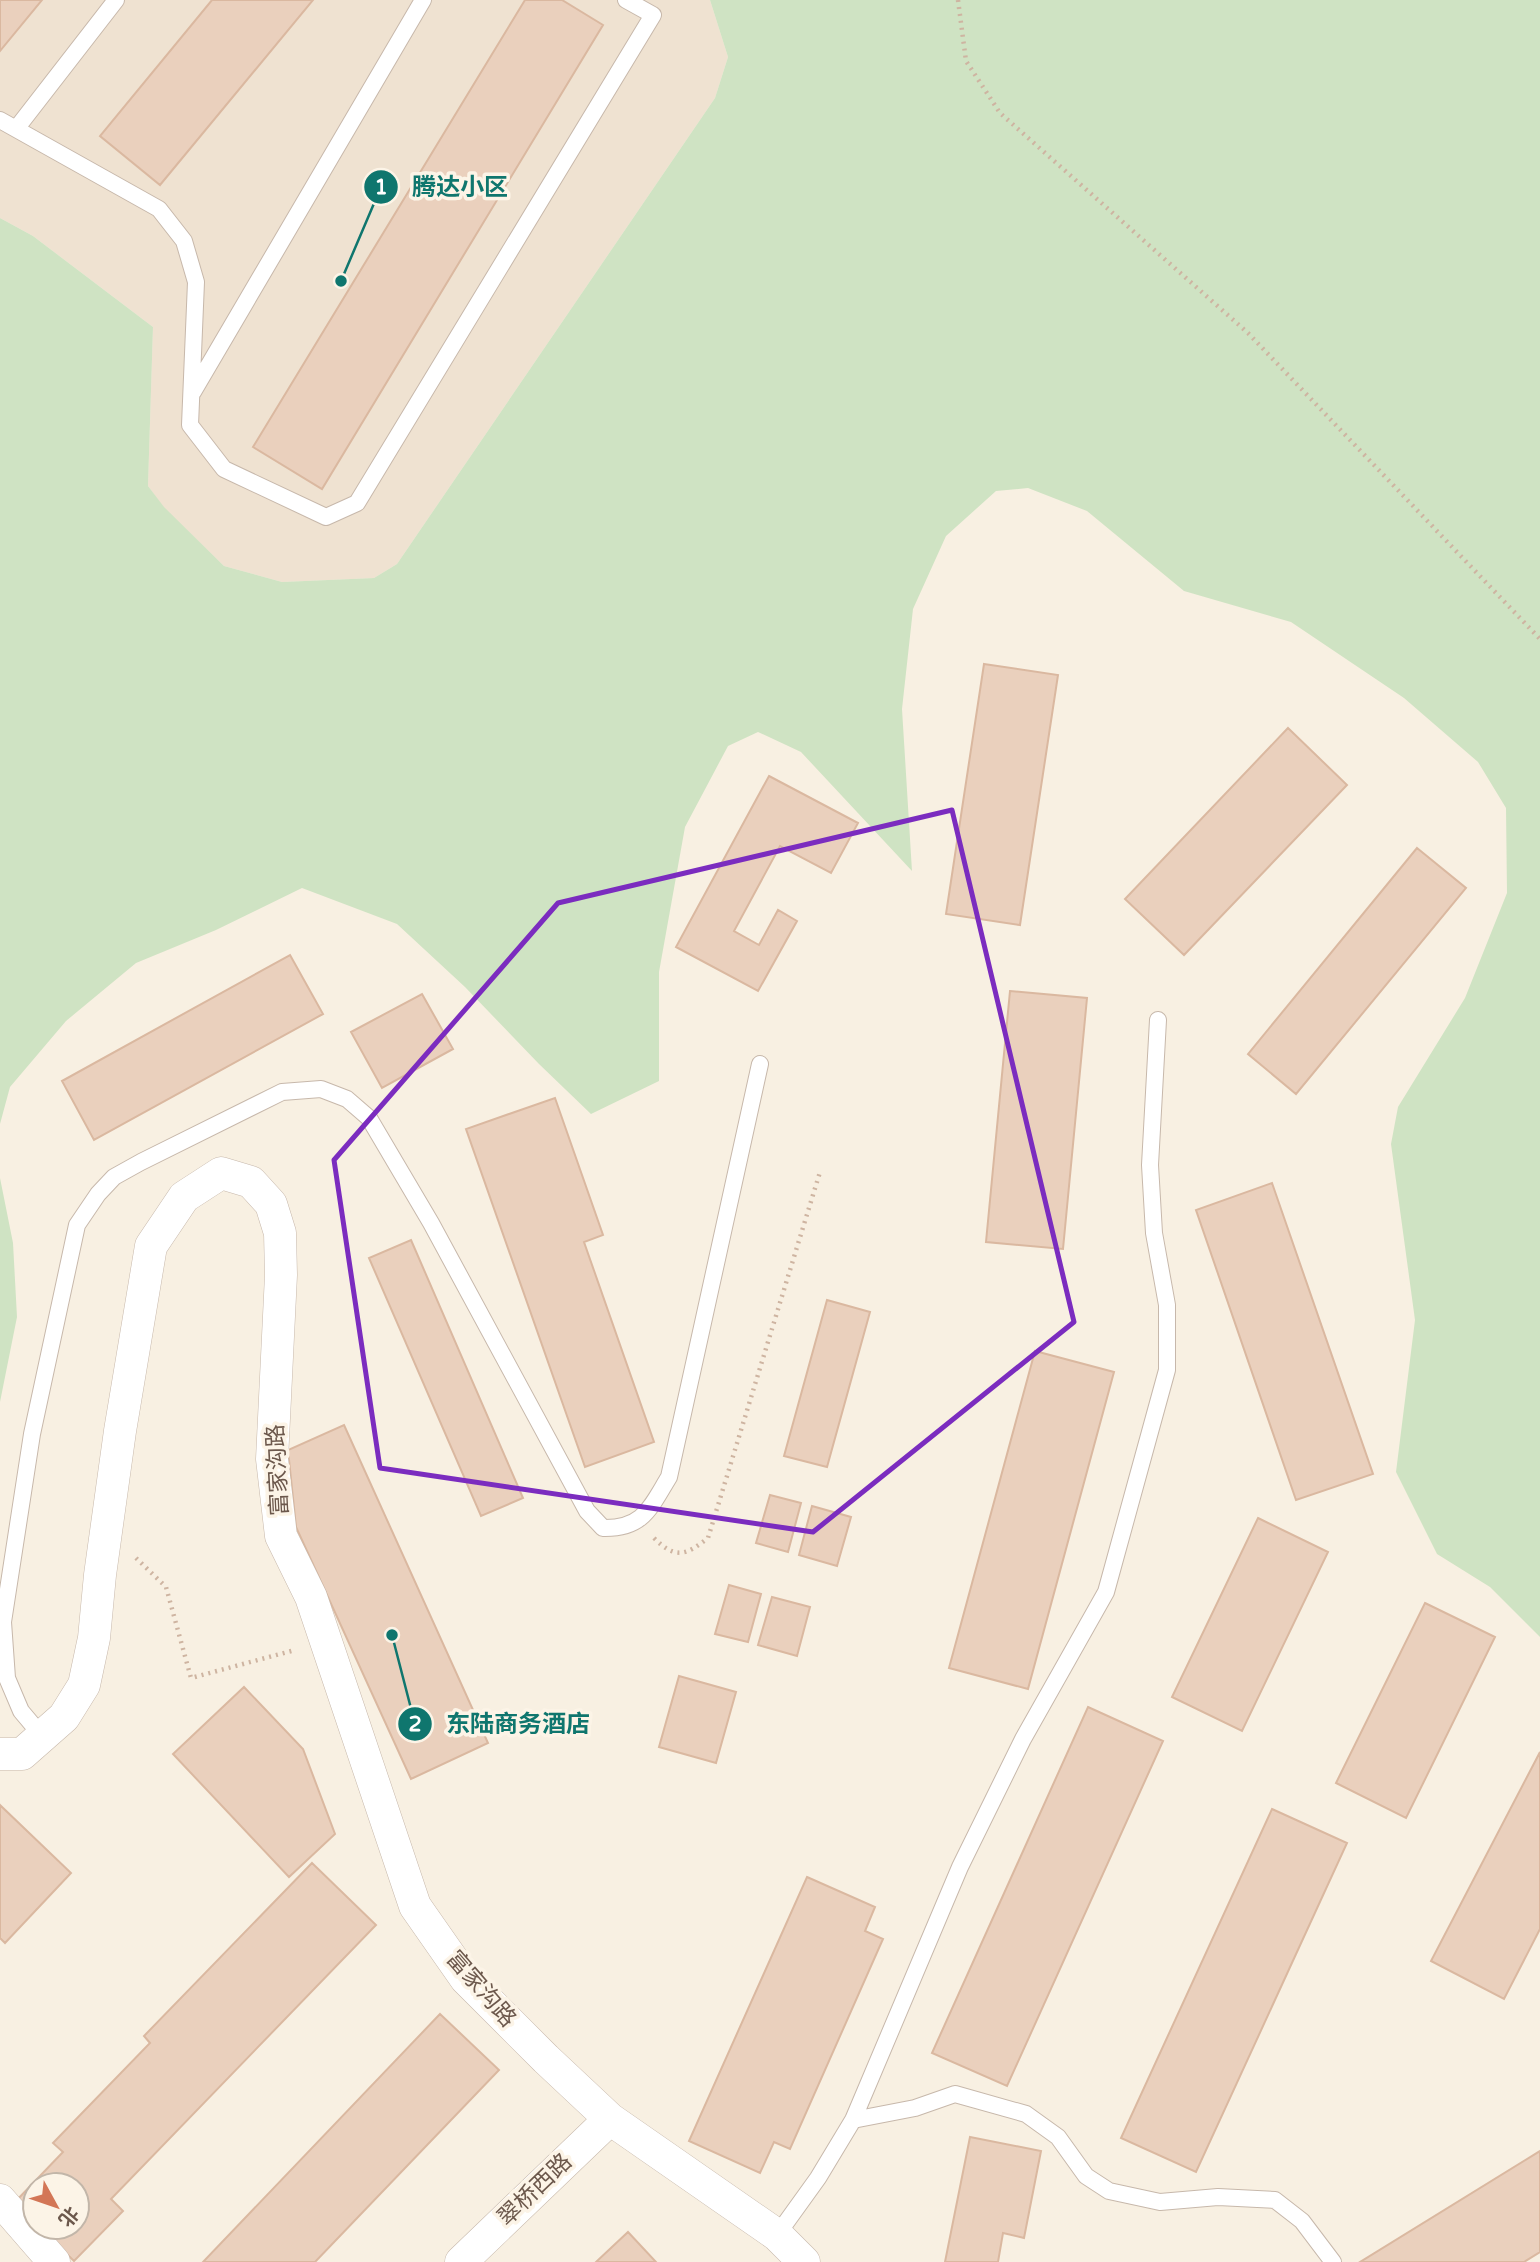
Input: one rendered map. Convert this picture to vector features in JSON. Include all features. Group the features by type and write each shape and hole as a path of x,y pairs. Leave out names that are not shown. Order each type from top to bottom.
{"street":[{"name":"富家沟路","path":"0,1754 22,1754 64,1717 84,1685 94,1638 120,1431 151,1246 184,1197 222,1173 251,1182 271,1204 280,1233 281,1275 272,1459 281,1536 311,1597 415,1906 466,1979 610,2119 777,2235 804,2262"},
{"name":"翠桥西路","path":"461,2262 610,2119"},
{"path":"0,2200 54,2262"}],"lane":[{"path":"16,129 116,0"},
{"path":"191,394 423,0"},
{"path":"0,120 159,209 184,241 196,282 190,425 224,469 326,517 357,503 653,15 626,0"},
{"path":"777,2235 818,2178 853,2120 960,1867 1023,1739 1106,1592 1167,1370 1167,1305 1154,1233 1150,1165 1158,1020"},
{"path":"42,1736 22,1711 6,1678 3,1622 32,1434 77,1226 98,1194 114,1177 282,1092 321,1089 347,1099 369,1118 431,1223 587,1511 603,1528 623,1529 648,1513 669,1477 760,1064"},
{"path":"853,2120 915,2108 955,2094 1026,2114 1058,2137 1086,2176 1110,2191 1160,2202 1218,2197 1275,2200 1302,2221 1333,2262"}],"path":[{"path":"958,0 966,61 1000,113 1248,333 1540,639"},
{"path":"637,1520 666,1549 681,1554 692,1550 708,1538 820,1172"},
{"path":"107,1528 166,1587 191,1678 326,1642"}],"highlighted area":[{"path":"952,810 1074,1322 813,1532 380,1468 334,1160 558,903"}],"shaded area":[{"path":"0,0 710,0 728,57 715,98 397,564 374,578 282,582 224,566 163,507 148,486 153,327 33,236 0,218"}],"green space":[{"path":"710,0 1540,0 1540,1637 1490,1587 1437,1554 1396,1472 1415,1320 1391,1144 1398,1107 1465,998 1507,893 1506,808 1478,762 1404,698 1291,622 1184,591 1087,511 1028,488 996,491 946,536 913,609 902,709 912,871 801,752 758,732 728,746 685,827 659,972 659,1081 591,1114 465,987 397,924 302,888 216,930 136,963 66,1021 10,1087 0,1124 0,218 33,236 153,327 148,486 164,507 224,566 282,582 374,578 397,564 715,98 728,57"},
{"path":"0,1178 13,1243 17,1317 0,1402"}],"building":[{"path":"0,0 42,0 0,51"},
{"path":"212,0 313,0 160,185 100,136"},
{"path":"525,0 562,0 603,25 322,489 253,447"},
{"path":"984,664 1058,675 1020,925 946,914"},
{"path":"1288,728 1347,785 1184,955 1125,899"},
{"path":"769,776 858,823 831,873 780,846 734,931 759,945 778,910 797,921 758,991 676,947"},
{"path":"1417,848 1466,888 1296,1094 1248,1054"},
{"path":"290,955 323,1014 94,1140 62,1081"},
{"path":"1010,991 1087,998 1063,1249 986,1242"},
{"path":"422,994 453,1049 382,1088 351,1032"},
{"path":"555,1098 603,1235 584,1242 654,1442 585,1467 466,1129"},
{"path":"1272,1183 1373,1474 1296,1500 1196,1210"},
{"path":"411,1240 523,1498 481,1516 369,1258"},
{"path":"827,1300 870,1312 827,1467 784,1456"},
{"path":"1035,1351 1114,1372 1028,1689 949,1668"},
{"path":"344,1425 488,1743 411,1779 296,1527 288,1450"},
{"path":"770,1495 801,1503 788,1552 756,1543"},
{"path":"812,1506 851,1517 837,1566 799,1555"},
{"path":"1258,1518 1328,1552 1242,1731 1172,1697"},
{"path":"729,1585 761,1594 748,1642 715,1634"},
{"path":"772,1597 810,1607 797,1656 758,1645"},
{"path":"1425,1603 1495,1637 1406,1818 1336,1783"},
{"path":"679,1676 736,1692 716,1763 659,1747"},
{"path":"244,1687 303,1749 335,1834 289,1877 173,1754"},
{"path":"1088,1707 1163,1741 1007,2086 932,2053"},
{"path":"1540,1752 1540,1929 1504,1999 1431,1961"},
{"path":"0,1805 71,1873 5,1943 0,1938"},
{"path":"1272,1809 1347,1843 1196,2172 1121,2138"},
{"path":"312,1863 376,1925 111,2199 123,2211 74,2261 53,2241 91,2241 91,2171 45,2171 63,2152 53,2143 150,2043 144,2036"},
{"path":"807,1877 875,1907 865,1931 883,1939 790,2149 774,2142 760,2173 689,2141"},
{"path":"440,2014 499,2070 315,2262 203,2262"},
{"path":"970,2137 1041,2151 1024,2238 1003,2233 998,2262 945,2262"},
{"path":"1540,2151 1540,2252 1524,2262 1360,2262"},
{"path":"21,2196 21,2210 14,2203"},
{"path":"628,2232 656,2262 596,2262"}],"place":[{"name":"腾达小区","path":"341,281"},
{"name":"东陆商务酒店","path":"392,1635"}]}
